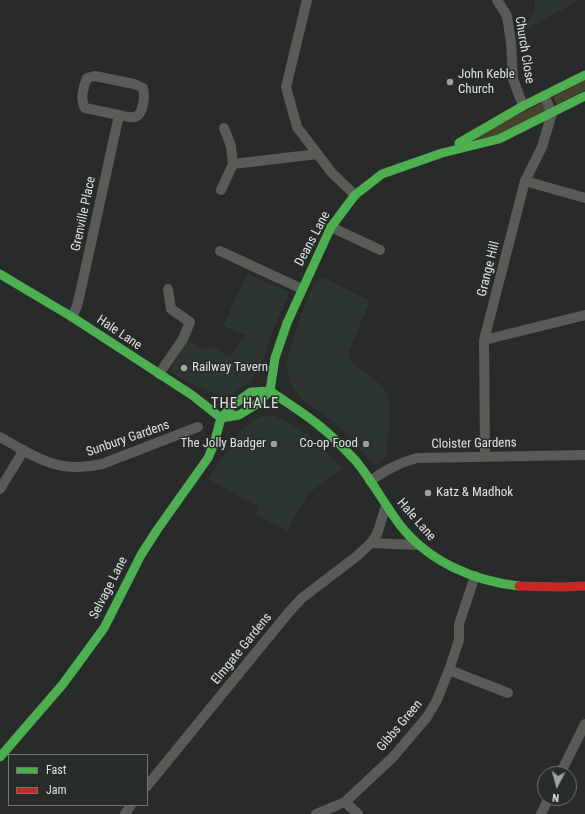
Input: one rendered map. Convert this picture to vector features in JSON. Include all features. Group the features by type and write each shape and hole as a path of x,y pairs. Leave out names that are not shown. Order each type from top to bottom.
{"main road":[{"name":"Deans Lane","path":"442,153 523,106 585,75"},
{"name":"Deans Lane","path":"270,391 275,358 287,323 331,227 355,195 382,174 442,153 499,139 585,96"},
{"name":"Hale Lane","path":"0,274 72,317 192,395 221,418"},
{"name":"Hale Lane","path":"270,391 337,440 362,469 386,506 406,532 432,557 475,576 500,584 548,589 585,586"},
{"path":"221,418 239,415 254,406 270,391"},
{"path":"221,418 233,405 250,392 270,391"},
{"name":"Selvage Lane","path":"0,757 98,638 110,618 141,555 208,458 221,418"}],"street":[{"path":"306,0 286,87 297,127 332,173 355,195"},
{"name":"Church Close","path":"496,0 507,16 511,42 513,79 523,106"},
{"path":"94,76 134,84 143,88 144,100 137,116 134,118 119,115 85,108 82,101 87,78 94,76"},
{"path":"544,96 552,112"},
{"name":"Grange Hill","path":"485,457 484,340 525,181 542,147 552,112"},
{"name":"Grenville Place","path":"72,317 80,295 119,115"},
{"path":"221,190 233,164 231,146 224,128"},
{"path":"233,164 318,154"},
{"path":"525,181 585,198"},
{"path":"331,227 380,250"},
{"path":"220,251 302,289"},
{"path":"159,374 182,339 190,322 171,310 168,288"},
{"path":"484,340 585,315"},
{"name":"Sunbury Gardens","path":"0,437 44,461 57,466 85,468 102,464 198,427"},
{"path":"0,489 24,450"},
{"name":"Cloister Gardens","path":"370,481 402,462 417,458 585,455"},
{"name":"Elmgate Gardens","path":"148,785 289,612 302,598 357,556 371,543 377,534 386,506"},
{"path":"371,543 418,545"},
{"name":"Gibbs Green","path":"316,814 345,802 393,757 427,717 437,700 449,670 459,640 459,624 475,576"},
{"path":"449,670 508,693"},
{"path":"564,766 585,724"},
{"path":"345,802 358,814"}],"shaded area":[{"path":"535,0 580,0 521,32 535,11"},
{"path":"585,80 585,90 557,105 553,97"},
{"path":"541,103 547,112 495,136 467,141"},
{"path":"247,274 290,292 272,332 263,360 250,382 232,394 222,395 212,393 185,381 169,371 188,340 206,350 210,345 230,357 246,335 223,326"},
{"path":"322,277 370,301 349,351 349,357 351,361 382,386 388,395 389,429 386,458 375,465 344,431 302,399 293,388 289,378 287,365 288,354 303,310 314,284"},
{"path":"265,415 275,416 286,421 312,437 343,468 308,494 287,531 256,515 259,507 208,479 240,432 255,419"}],"traffic: fast":[{"path":"459,143 523,106 585,75"},
{"path":"221,418 239,415 254,406 270,391 275,358 287,323 331,227 355,195 382,174 442,153 499,139 585,96"},
{"path":"0,274 72,317 192,395 221,418"},
{"path":"270,391 310,418 339,443 361,468 400,525 411,538 424,549 438,559 469,574 519,586"},
{"path":"0,757 63,684 104,628 141,555 208,458 214,444 221,418 233,405 251,392 270,391"}],"traffic: jam":[{"path":"519,586 585,586"}],"place":[{"name":"John Keble Church","path":"450,82"},
{"name":"Railway Tavern","path":"184,368"},
{"name":"The Jolly Badger","path":"274,444"},
{"name":"Co-op Food","path":"366,444"},
{"name":"Katz & Madhok","path":"428,493"}],"district":[{"name":"THE HALE","path":"245,404"}]}
